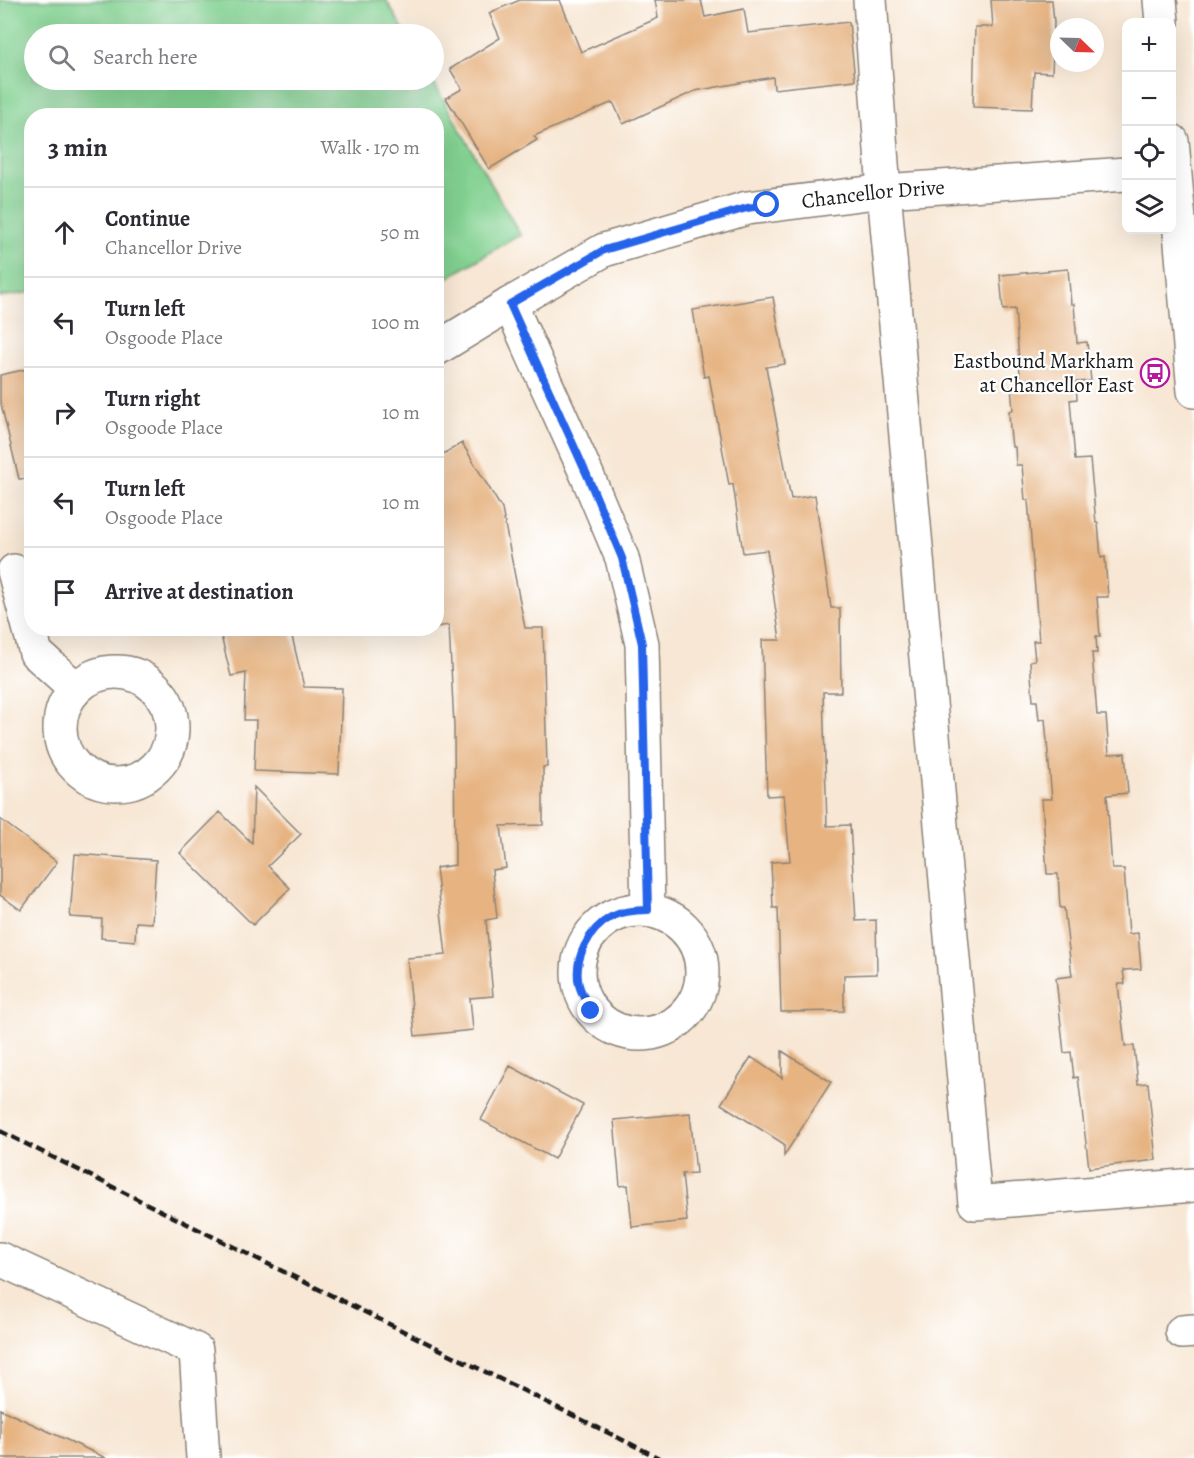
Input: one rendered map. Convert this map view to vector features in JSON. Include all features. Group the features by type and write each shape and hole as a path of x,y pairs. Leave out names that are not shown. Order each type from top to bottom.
{"street":[{"path":"870,0 884,190 975,1203 1194,1185"},
{"path":"1160,0 1162,18"},
{"path":"1178,163 1194,391"},
{"name":"Chancellor Drive","path":"444,344 604,250 747,208 884,190 1122,174"},
{"path":"510,304 622,558 642,644 648,910"},
{"path":"15,569 24,605"},
{"path":"32,636 36,653 75,688"},
{"path":"0,1258 196,1350 203,1458"}],"green space":[{"path":"0,0 386,0 400,24 24,24 24,90 438,90 521,236 444,280 444,108 24,108 24,293 0,297"}],"building":[{"path":"520,0 560,0 581,52 658,18 655,0 701,0 705,17 744,9 748,33 849,22 855,80 774,89 773,77 695,91 623,124 613,102 534,136 537,140 489,169 446,98 462,89 450,69 500,38 489,13"},
{"path":"991,0 1052,0 1054,18 1050,18 1050,72 1052,73 1034,72 1032,109 973,107 975,27 993,27"},
{"path":"1068,269 1077,343 1087,342 1091,381 1076,382 1077,399 1070,400 1075,460 1090,459 1096,523 1098,523 1101,558 1105,557 1108,597 1097,597 1100,636 1096,636 1097,653 1092,653 1097,715 1106,715 1109,754 1125,753 1128,793 1107,795 1112,869 1124,869 1129,934 1138,933 1141,969 1123,970 1125,984 1118,984 1125,1046 1134,1046 1138,1084 1148,1083 1156,1160 1089,1168 1078,1077 1074,1078 1071,1052 1064,1053 1056,978 1072,976 1064,908 1060,908 1058,874 1047,874 1042,799 1052,799 1045,719 1039,720 1037,701 1033,701 1030,661 1035,660 1033,641 1039,641 1028,500 1025,500 1022,465 1016,465 1015,447 1012,447 1010,429 1009,411 1013,410 1011,387 1021,386 1015,309 1003,310 1000,275"},
{"path":"773,297 785,364 766,367 791,499 815,495 831,608 840,608 841,692 823,692 827,826 850,825 856,921 876,920 877,974 844,975 844,1011 781,1012 778,908 773,908 771,862 790,861 784,795 767,796 762,640 780,640 767,550 743,553 733,484 729,485 709,376 704,377 693,310"},
{"path":"24,370 24,479 19,479 0,400 0,375"},
{"path":"462,443 502,509 525,628 543,628 547,767 543,767 543,825 501,826 506,868 492,870 497,918 486,920 493,996 470,998 473,1030 415,1036 407,958 446,955 436,868 455,865 454,726 449,625 444,626 444,453"},
{"path":"221,636 292,636 304,687 342,688 339,774 254,771 256,720 244,720 246,673 231,676"},
{"path":"254,787 301,834 268,866 290,888 253,925 180,853 220,812 252,843"},
{"path":"0,819 57,862 21,910 0,895"},
{"path":"75,854 156,860 152,923 136,922 135,941 101,938 102,919 70,917"},
{"path":"782,1051 831,1082 784,1156 784,1144 721,1104 751,1057 782,1078"},
{"path":"510,1066 583,1105 554,1159 481,1120"},
{"path":"690,1113 696,1173 682,1174 687,1221 632,1227 628,1185 620,1186 614,1120"},
{"path":"0,1409 106,1458 0,1458"}],"railway":[{"path":"0,1131 659,1458"}],"place":[{"name":"Eastbound Markham at Chancellor East","path":"1155,373"}],"route":[{"path":"591,1011 579,985 578,963 584,945 597,927 612,916 633,910 648,910 642,644 622,558 510,304 604,250 747,208 767,205"}]}
